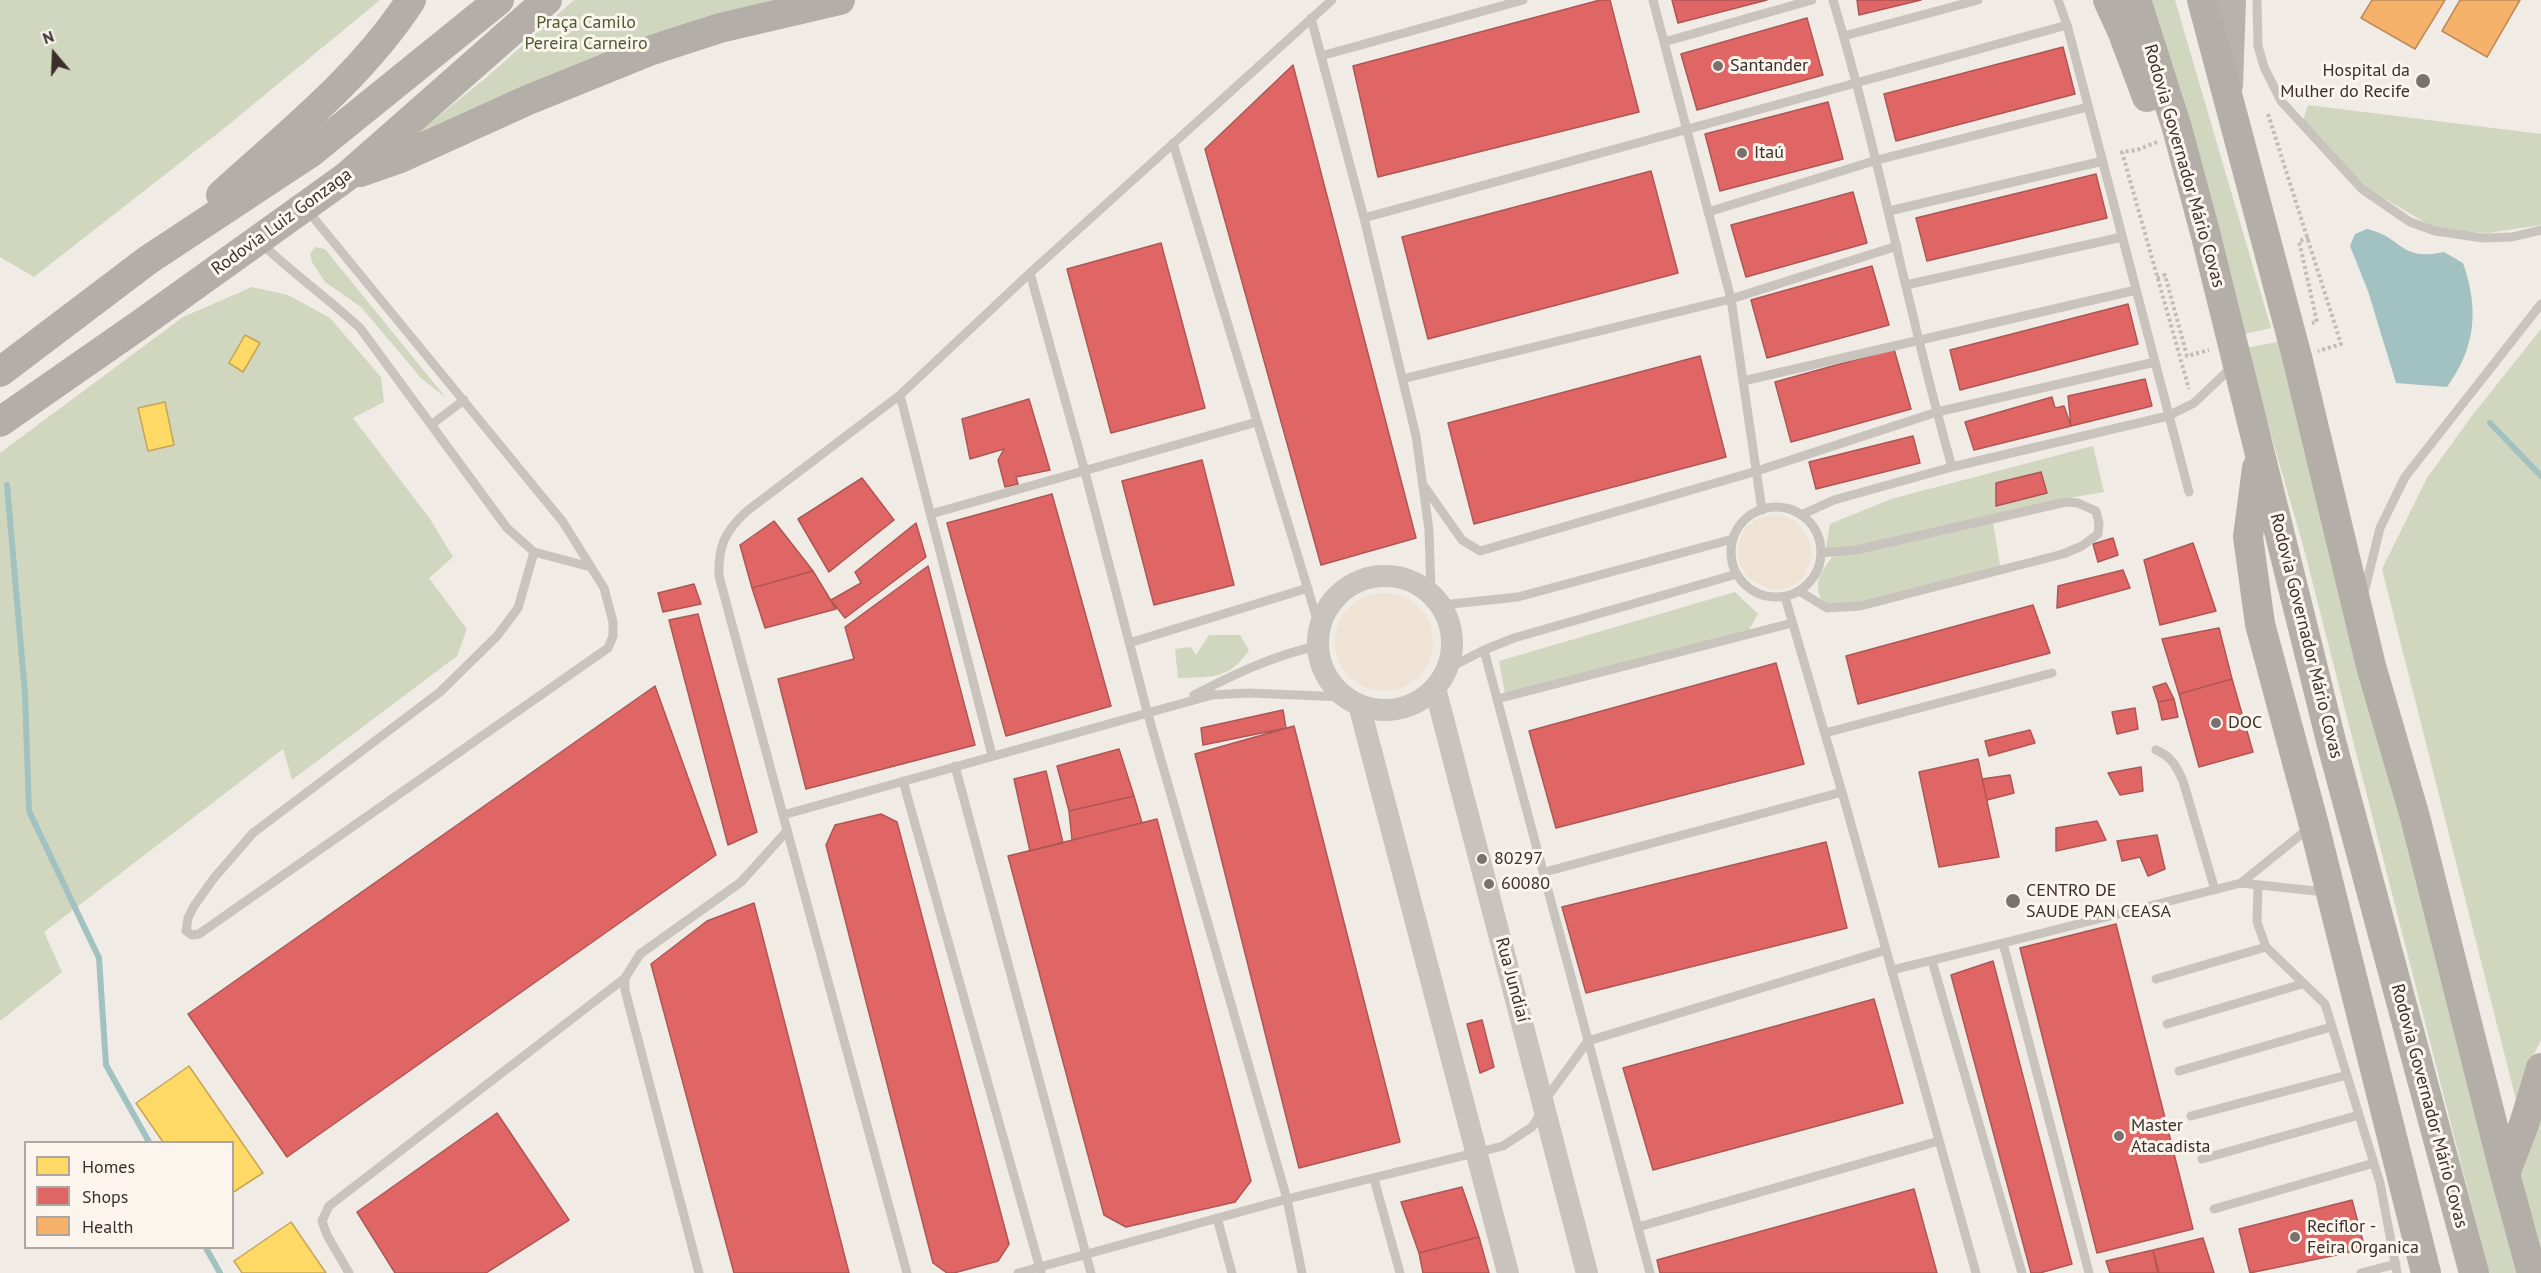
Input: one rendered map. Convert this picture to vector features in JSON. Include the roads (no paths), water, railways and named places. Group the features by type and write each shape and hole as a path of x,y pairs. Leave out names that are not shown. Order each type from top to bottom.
{"highway":[{"path":"148,260 341,87 388,33 411,0"},
{"path":"0,372 148,260 310,153 499,0"},
{"name":"Rodovia Luiz Gonzaga","path":"0,422 346,177 547,0"},
{"path":"346,177 400,158 528,100 649,51 720,28 840,0"},
{"path":"2108,0 2123,33 2162,140 2206,236"},
{"name":"Rodovia Governador Mário Covas","path":"2136,0 2177,128 2206,236 2331,741 2474,1273"},
{"path":"2202,0 2229,93 2263,235 2297,357 2371,666 2415,817 2532,1273"},
{"path":"2258,441 2256,486 2248,537 2260,624 2314,825 2426,1273"},
{"path":"2505,1174 2524,1124 2541,1068"}],"main road":[{"path":"2229,93 2232,0"}],"street":[{"path":"1389,575 1412,580 1436,599 1449,620 1453,636 1452,653 1448,669 1434,688 1419,701 1400,708 1379,710 1352,701 1331,683 1321,666 1318,636 1329,605 1345,588 1366,578 1389,575"},
{"name":"Rua Jundiaí","path":"1434,688 1587,1273"},
{"path":"1352,701 1508,1273"}],"lane":[{"path":"907,1273 719,576 722,544 731,526 747,511 900,395 1030,273 1332,0"},
{"path":"1321,56 1523,0"},
{"path":"1653,0 1731,298 1762,510"},
{"path":"1664,42 1812,0"},
{"path":"1833,0 1857,81 1936,412 1952,467"},
{"path":"1844,36 1978,0"},
{"path":"2058,0 2067,25 2189,492"},
{"path":"2257,0 2258,46 2264,67 2281,101 2362,189 2410,222 2435,231 2483,238 2512,237 2541,230"},
{"path":"1311,18 1364,218 1416,436 1424,486 1436,599 1518,597 1733,539"},
{"path":"1364,218 2067,25"},
{"path":"1708,212 1877,160 2088,107"},
{"path":"1173,143 1308,588 1318,636 1284,653 1247,667 1184,701"},
{"path":"1889,211 2103,161"},
{"path":"305,206 563,522 604,588 613,622 613,636 608,648 199,934 192,935 186,931 188,918 194,906 214,878 253,833 440,692 497,636 518,608 534,552"},
{"path":"1906,285 2122,237"},
{"path":"258,240 294,274 339,308 360,328 507,528 534,552 591,567"},
{"path":"1402,379 1731,298 1898,246"},
{"path":"1030,273 1147,711 1287,1199 1302,1273"},
{"path":"1743,381 2136,290"},
{"path":"2371,666 2364,584 2380,528 2405,477 2541,304"},
{"path":"1424,486 1462,540 1479,551 1757,471 1936,412 2155,362"},
{"path":"1801,515 1834,500 1952,467 2168,416 2194,403 2238,362"},
{"path":"900,395 992,755"},
{"path":"430,424 464,400"},
{"path":"931,514 1257,422"},
{"path":"1799,591 1827,608 1860,606 2063,554 2090,541 2098,534 2099,524 2096,511 2088,506 2066,502 1857,550 1821,554"},
{"path":"1772,507 1787,508 1801,515 1816,532 1821,554 1819,569 1811,582 1785,597 1769,597 1755,592 1742,583 1731,559 1733,539 1744,520 1772,507"},
{"path":"1448,669 1484,650 1514,638 1737,574"},
{"path":"1129,642 1308,588"},
{"path":"1785,597 1842,792 1976,1273"},
{"path":"1497,699 1792,622"},
{"path":"1484,650 1650,1273"},
{"path":"1825,733 2052,673"},
{"path":"783,815 1212,694 1248,693 1352,701"},
{"path":"2156,750 2165,753 2176,765 2183,781 2215,890"},
{"path":"955,766 1091,1273"},
{"path":"903,781 1041,1270"},
{"path":"1545,872 1842,792"},
{"path":"2241,883 2314,825"},
{"path":"349,1273 327,1235 322,1221 329,1206 625,978 640,954 751,874 787,831"},
{"path":"1892,970 2241,883 2330,892"},
{"path":"2258,885 2257,922 2266,947 2325,1004 2374,1163 2396,1268 2361,1273"},
{"path":"2003,943 2090,1273"},
{"path":"2156,980 2266,947"},
{"path":"1018,1273 1041,1270 1086,1254 1287,1199 1503,1146 1532,1127 1540,1115 1544,1102 1588,1041 1886,950"},
{"path":"1932,961 2022,1273"},
{"path":"625,978 625,990 699,1273"},
{"path":"2167,1024 2302,984"},
{"path":"2179,1071 2331,1027"},
{"path":"2191,1116 2348,1075"},
{"path":"2202,1159 2359,1114"},
{"path":"1638,1227 1939,1141"},
{"path":"2214,1209 2374,1163"},
{"path":"1374,1179 1400,1273"},
{"path":"1216,1218 1232,1273"}],"water":[{"path":"2367,229 2388,237 2409,251 2418,254 2444,252 2463,263 2471,296 2472,327 2464,357 2447,387 2396,383 2368,291 2350,246 2355,234"}],"waterway":[{"path":"2490,423 2541,476"},
{"path":"7,485 25,694 29,811 99,958 106,1065 148,1141"},
{"path":"207,1249 220,1273"}],"place":[{"name":"Santander","path":"1718,66"},
{"name":"Hospital da Mulher do Recife","path":"2423,81"},
{"name":"Itaú","path":"1742,153"},
{"name":"DOC","path":"2216,723"},
{"name":"80297","path":"1482,859"},
{"name":"60080","path":"1489,884"},
{"name":"CENTRO DE SAUDE PAN CEASA","path":"2013,901"},
{"name":"Master Atacadista","path":"2119,1136"},
{"name":"Reciflor - Feira Organica","path":"2295,1237"}],"park label":[{"name":"Praça Camilo Pereira Carneiro","path":"586,33"}]}
